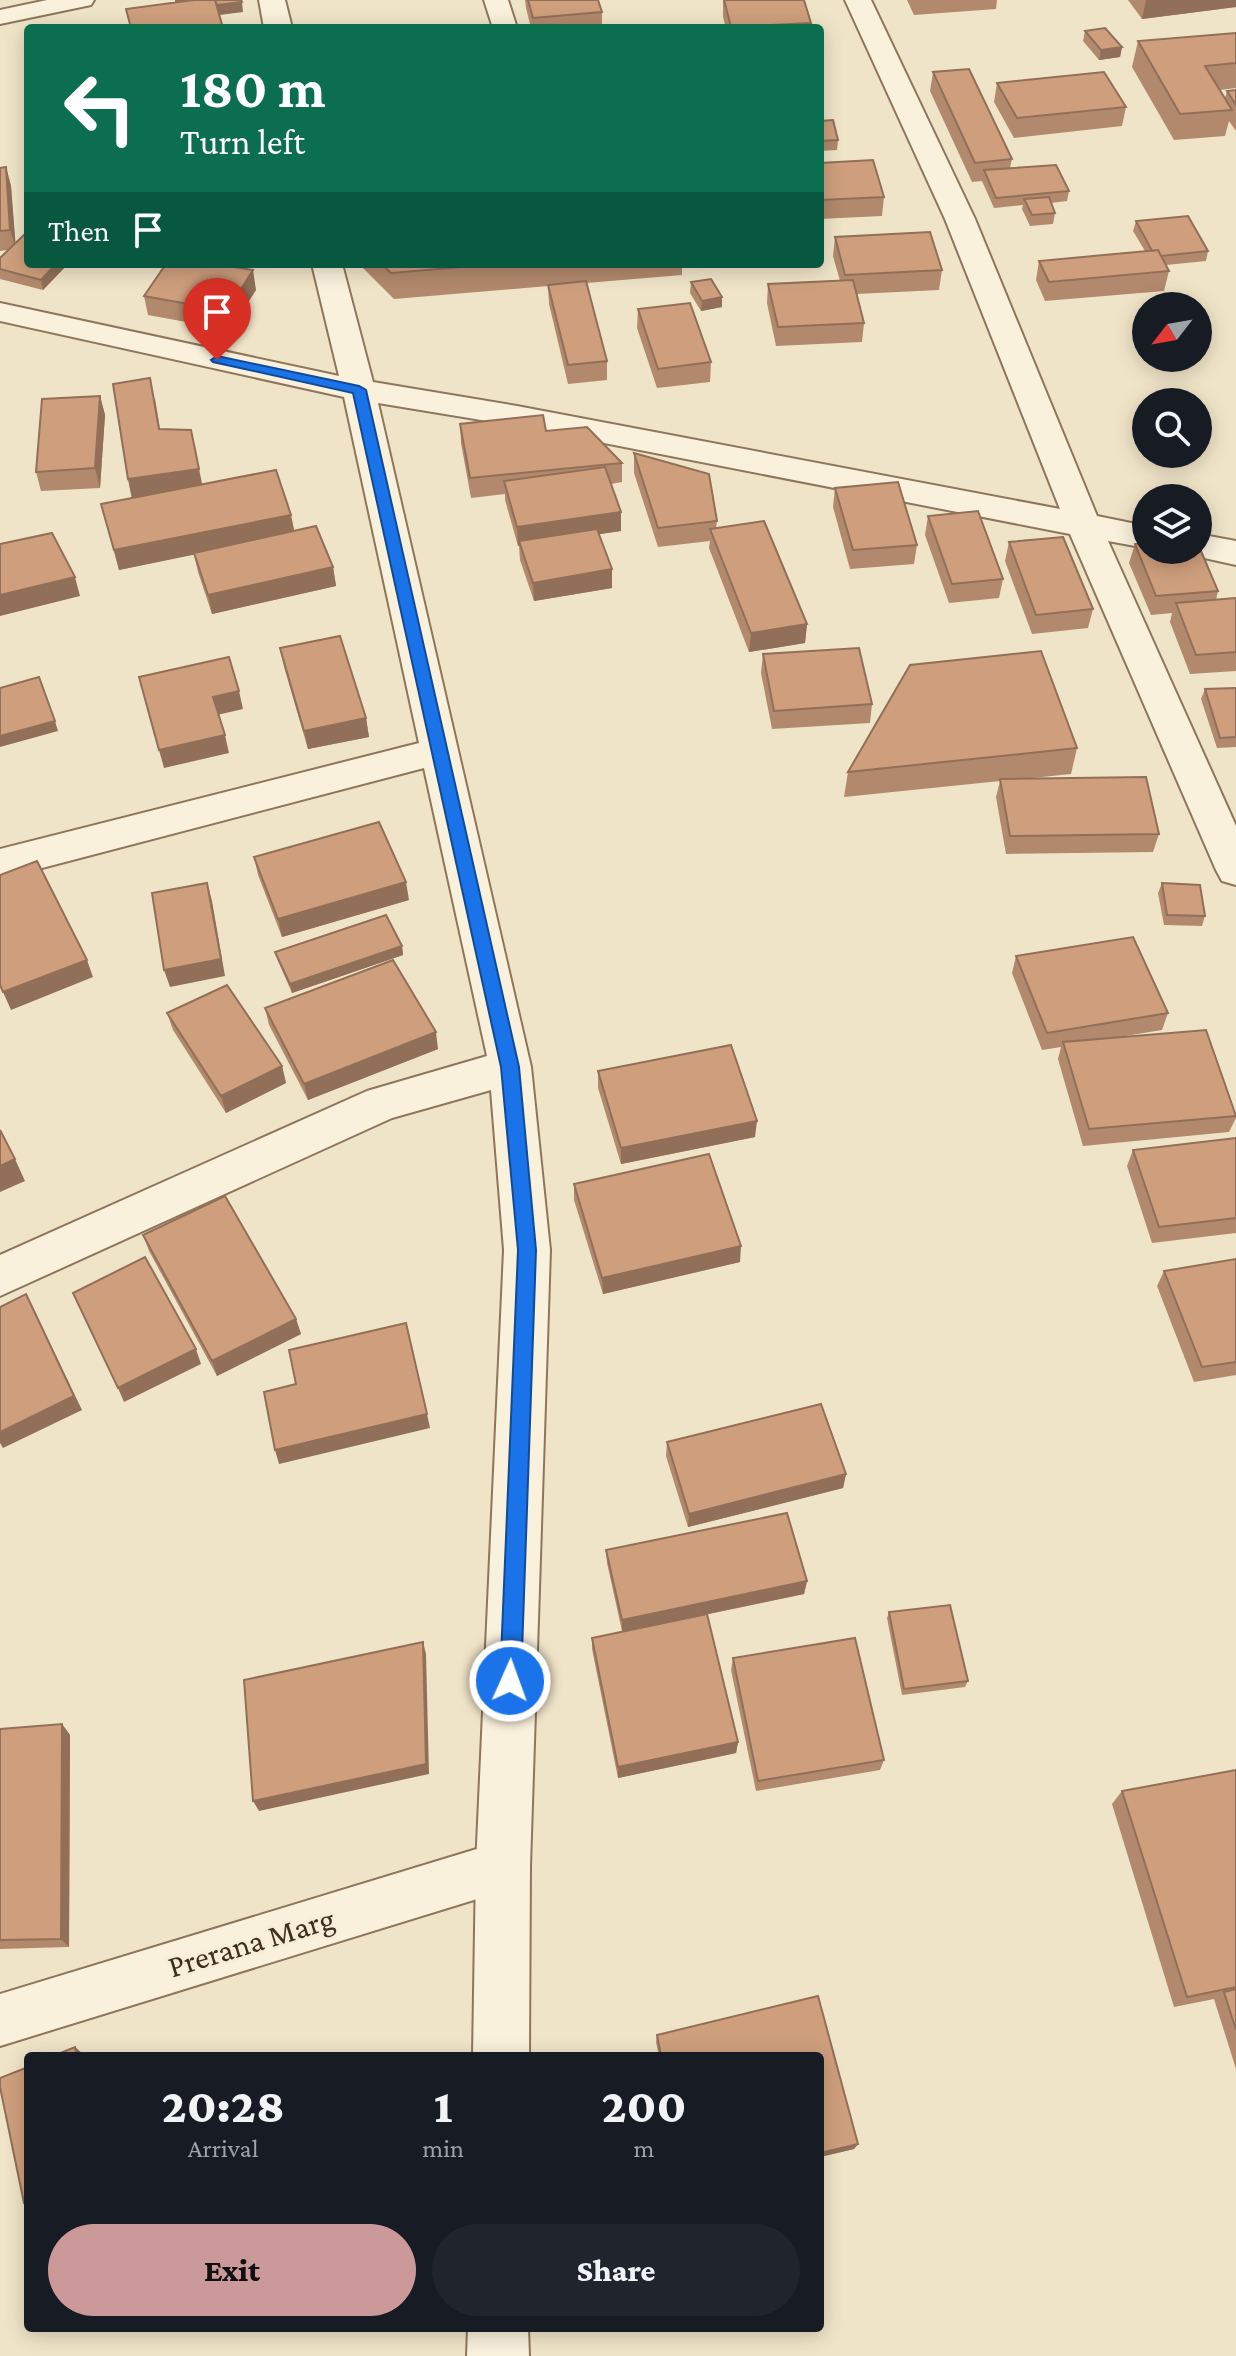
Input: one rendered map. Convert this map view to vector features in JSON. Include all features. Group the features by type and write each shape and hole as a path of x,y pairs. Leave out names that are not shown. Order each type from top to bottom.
{"street":[{"path":"272,0 277,24"},
{"path":"858,0 960,219 1084,526 1236,870"},
{"path":"328,268 359,390 510,1067 527,1250 503,1866 501,2052"},
{"path":"0,312 359,390 517,416 1132,535"},
{"path":"1212,549 1236,553"},
{"path":"0,864 439,751"},
{"path":"0,1276 382,1103 510,1067"},
{"path":"498,2332 498,2356"}],"lane":[{"path":"0,17 82,0"},
{"path":"496,0 504,24"},
{"name":"Prerana Marg","path":"0,2020 503,1866"}],"building":[{"path":"215,0 222,24 130,24 126,9"},
{"path":"215,0 241,0 242,2 217,5"},
{"path":"528,0 598,0 602,12 533,18"},
{"path":"724,0 804,0 811,23 791,24 730,24"},
{"path":"1105,28 1122,47 1101,50 1085,31"},
{"path":"1236,33 1236,63 1205,66 1232,110 1180,114 1138,41"},
{"path":"969,69 1012,159 975,163 933,72"},
{"path":"1104,72 1126,107 1017,118 997,83"},
{"path":"1236,90 1236,105 1227,91"},
{"path":"833,120 838,140 824,141 824,121"},
{"path":"873,160 884,197 824,200 824,163"},
{"path":"1056,165 1069,191 996,198 984,170"},
{"path":"6,167 10,230 0,231 0,168"},
{"path":"1049,197 1055,213 1032,215 1024,199"},
{"path":"1188,216 1208,251 1161,256 1158,250 1152,251 1136,221"},
{"path":"930,232 942,270 845,275 835,237"},
{"path":"24,235 24,268 52,268 41,280 0,269 0,258"},
{"path":"1158,250 1169,271 1049,282 1039,261"},
{"path":"163,268 253,270 227,311 144,296"},
{"path":"386,268 450,268 391,273"},
{"path":"711,279 722,297 702,301 691,282"},
{"path":"853,280 864,323 778,327 768,284"},
{"path":"586,281 607,361 568,365 548,285"},
{"path":"690,303 711,362 658,369 638,309"},
{"path":"150,378 159,429 191,430 199,469 128,479 113,384"},
{"path":"100,396 95,468 36,472 42,399"},
{"path":"543,415 546,431 587,427 622,463 470,478 460,424"},
{"path":"634,453 709,474 717,521 658,528"},
{"path":"605,467 621,512 517,527 504,481"},
{"path":"276,470 291,515 114,550 101,504"},
{"path":"898,482 917,545 853,550 835,488"},
{"path":"978,511 1003,579 952,584 928,516"},
{"path":"764,521 807,624 751,633 710,529"},
{"path":"316,526 333,567 208,595 194,553"},
{"path":"597,529 612,569 533,583 519,541"},
{"path":"52,533 75,577 0,595 0,544"},
{"path":"1063,537 1093,609 1036,615 1009,542"},
{"path":"1143,564 1207,564 1218,591 1156,596"},
{"path":"1236,598 1236,652 1196,655 1176,603"},
{"path":"340,636 366,718 304,731 280,648"},
{"path":"859,648 872,704 774,711 763,654"},
{"path":"1041,651 1077,748 848,772 910,665"},
{"path":"229,657 239,691 213,697 225,735 159,750 139,677"},
{"path":"39,677 55,721 0,736 0,688"},
{"path":"1236,688 1236,737 1220,738 1205,689"},
{"path":"1146,777 1159,834 1010,836 1000,779"},
{"path":"379,822 406,882 278,919 254,857"},
{"path":"37,861 87,960 3,992 0,985 0,875"},
{"path":"207,883 221,959 164,970 152,893"},
{"path":"1162,883 1200,885 1205,916 1167,915"},
{"path":"386,915 402,946 290,984 275,952"},
{"path":"1133,937 1168,1013 1047,1033 1016,956"},
{"path":"393,960 436,1032 304,1084 265,1008"},
{"path":"227,985 282,1066 221,1096 167,1013"},
{"path":"1206,1030 1236,1116 1089,1129 1063,1042"},
{"path":"731,1045 757,1121 621,1148 598,1071"},
{"path":"0,1130 15,1159 0,1166"},
{"path":"1236,1138 1236,1218 1159,1227 1133,1150"},
{"path":"709,1154 741,1246 602,1278 574,1184"},
{"path":"225,1196 296,1319 212,1361 143,1235"},
{"path":"145,1257 196,1349 118,1388 73,1293"},
{"path":"1236,1259 1236,1362 1202,1367 1164,1271"},
{"path":"26,1294 74,1396 0,1432 0,1307"},
{"path":"406,1323 427,1414 275,1450 264,1392 296,1384 289,1350"},
{"path":"821,1404 846,1474 689,1514 667,1442"},
{"path":"787,1513 807,1581 622,1620 606,1550"},
{"path":"950,1605 968,1681 904,1689 889,1612"},
{"path":"707,1614 738,1742 618,1767 592,1638"},
{"path":"855,1638 884,1760 758,1781 733,1658"},
{"path":"423,1642 426,1764 253,1801 244,1680"},
{"path":"62,1724 61,1939 0,1940 0,1729"},
{"path":"1236,1770 1236,1987 1187,1997 1122,1791"},
{"path":"1236,1989 1236,2030 1224,1992"},
{"path":"818,1996 858,2144 824,2152 824,2052 660,2052 657,2035"},
{"path":"24,2069 24,2203 0,2087 0,2078"}],"route":[{"path":"217,360 359,390 510,1067 527,1250 510,1681"}]}
